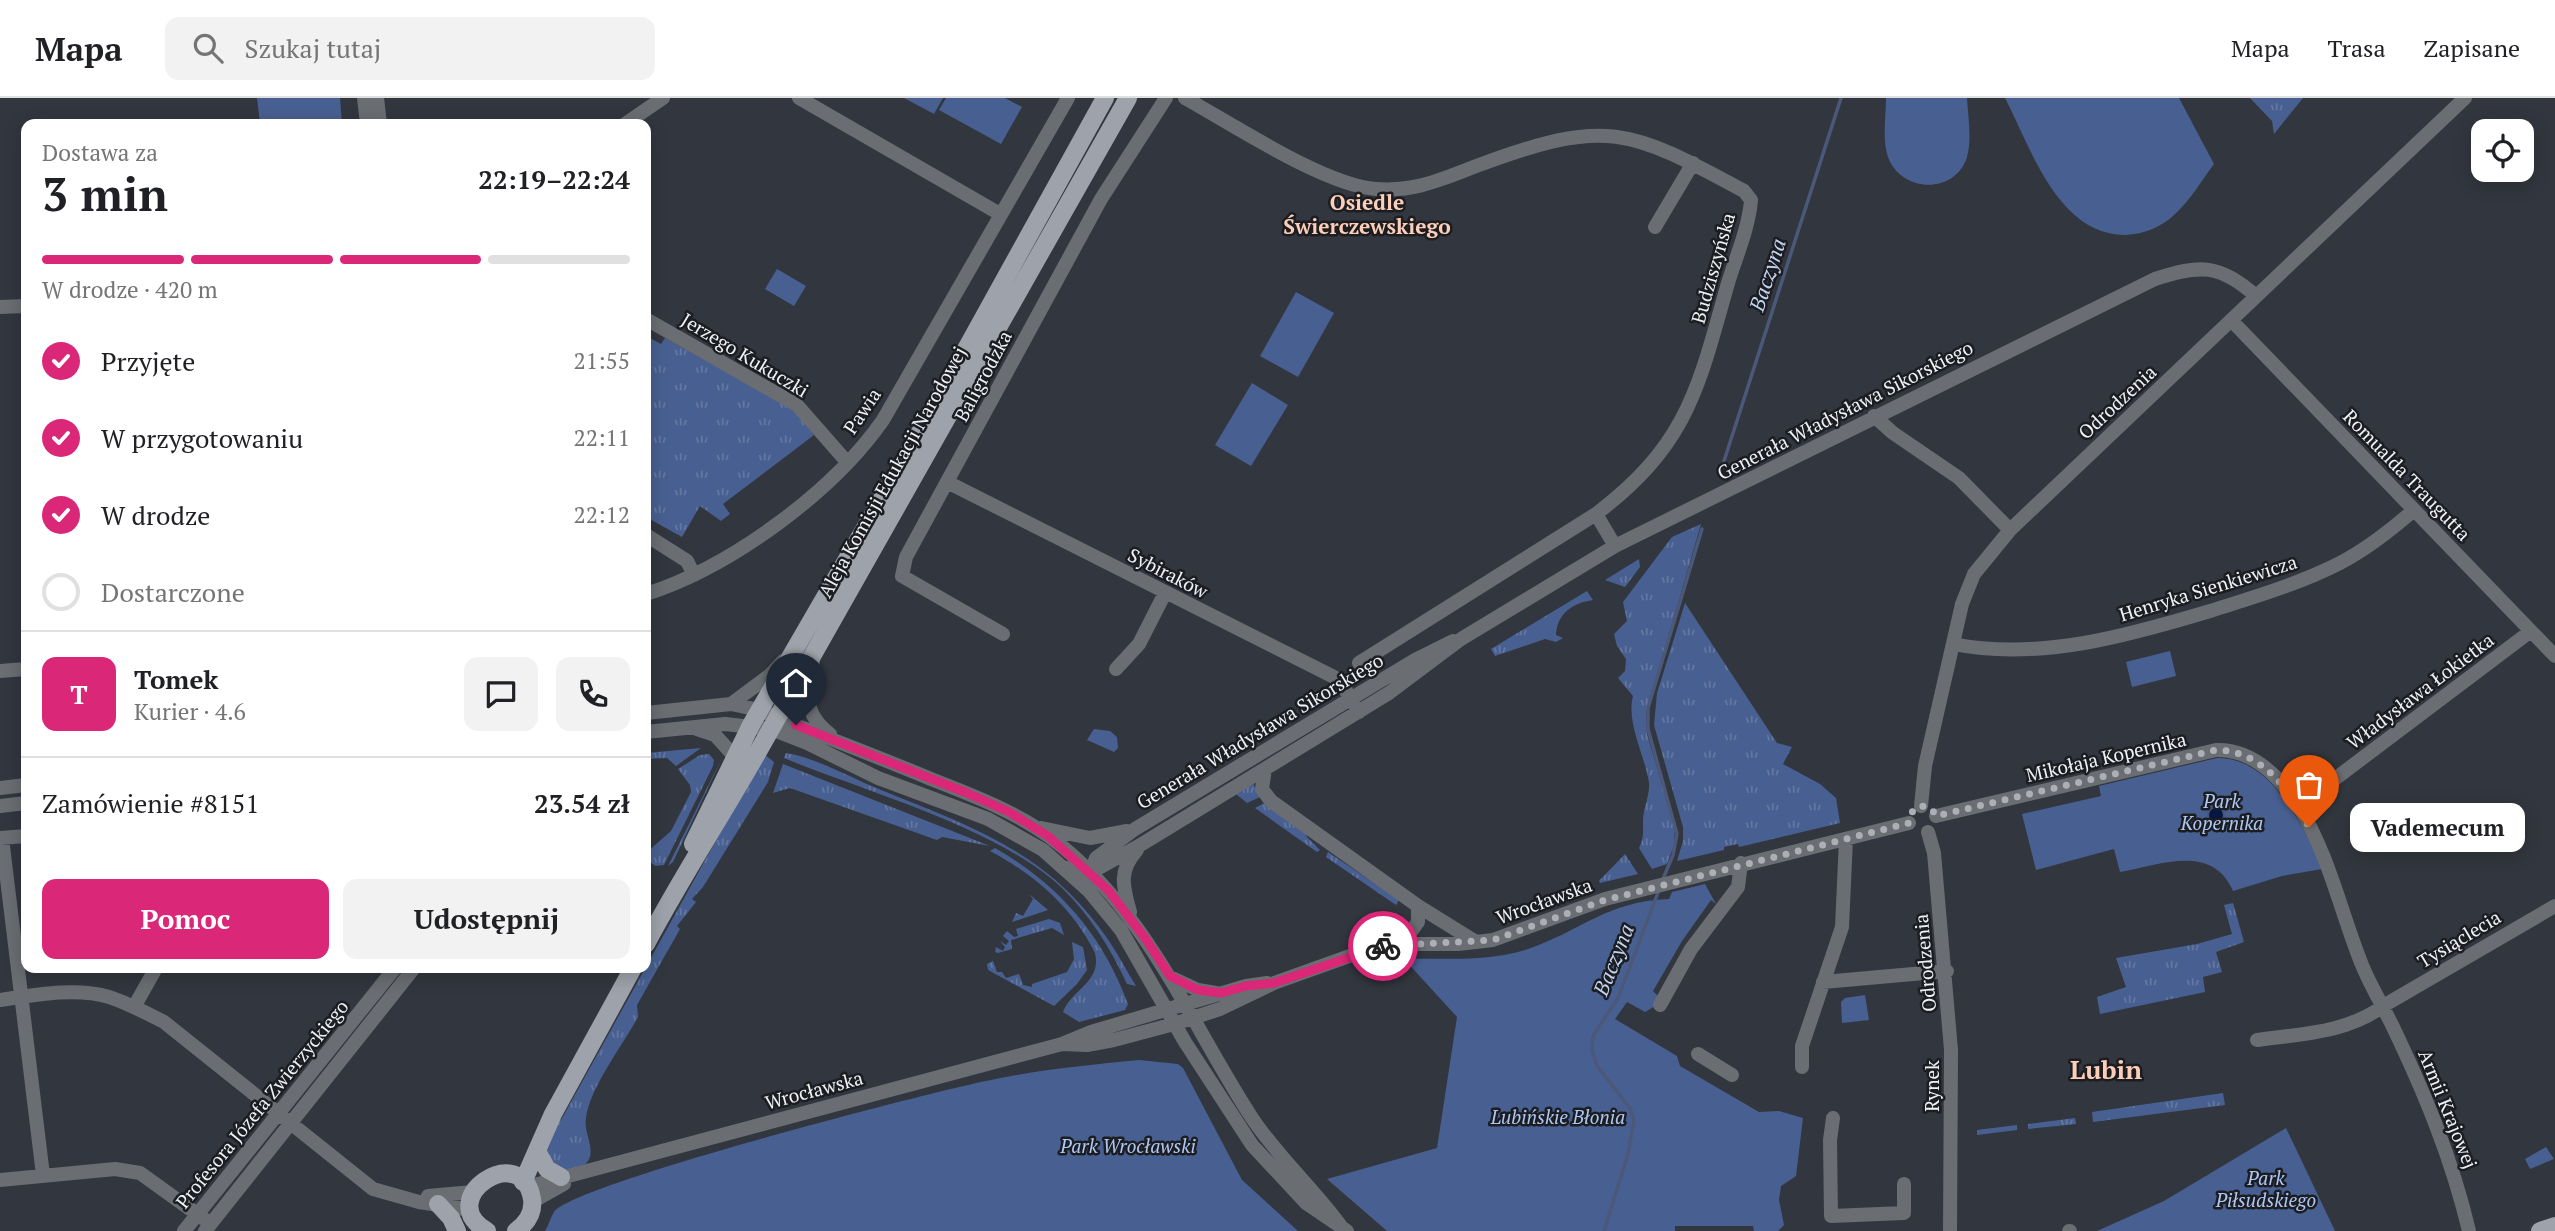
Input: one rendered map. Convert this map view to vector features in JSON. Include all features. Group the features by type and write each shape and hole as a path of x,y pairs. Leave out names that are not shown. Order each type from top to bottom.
{"main road":[{"name":"Aleja Komisji Edukacji Narodowej","path":"688,864 693,842 755,717 908,454 1105,98"},
{"name":"Aleja Komisji Edukacji Narodowej","path":"651,934 688,864 702,848 774,723 1128,98"},
{"path":"516,1231 528,1219 523,1186 553,1114 630,973"},
{"path":"523,1186 553,1114"},
{"path":"537,1151 547,1169 569,1176"},
{"path":"476,1217 484,1178 501,1173 523,1186"},
{"path":"438,1204 451,1218 457,1231"},
{"path":"2540,1231 2555,1226"}],"street":[{"path":"364,98 366,119"},
{"path":"377,98 379,119"},
{"path":"632,119 663,98"},
{"path":"799,98 867,134 1000,214"},
{"name":"Pawia","path":"651,592 694,575 771,527 847,462 883,420 1068,98"},
{"name":"Baligrodzka","path":"1003,634 902,576 906,557 1101,199 1166,98"},
{"name":"Budziszyńska","path":"1185,98 1338,181 1374,189 1416,189 1554,140 1590,134 1628,137 1693,163 1744,191 1751,200 1705,364 1681,423 1639,478 1596,514 1359,663"},
{"name":"Odrodzenia","path":"1921,806 1925,766 1962,604 1974,573 2010,530 2465,98"},
{"path":"1655,227 1693,163"},
{"name":"Generała Władysława Sikorskiego","path":"1090,871 1142,844 1265,769 1438,647 1461,639 1615,547 1874,416 2155,279 2177,271 2196,268 2224,272 2256,296"},
{"path":"0,307 21,306"},
{"name":"Romualda Traugutta","path":"2231,320 2555,656"},
{"name":"Jerzego Kukuczki","path":"651,323 797,405 847,462"},
{"path":"1874,416 1893,433 1959,478 2010,530"},
{"name":"Sybiraków","path":"947,482 1334,677 1355,706"},
{"name":"Henryka Sienkiewicza","path":"1953,644 1987,650 2048,649 2150,629 2265,594 2321,572 2370,545 2414,510"},
{"path":"1596,514 1615,547"},
{"path":"651,539 687,561 694,575"},
{"path":"1116,669 1139,644 1166,593"},
{"name":"Władysława Łokietka","path":"2299,806 2531,631"},
{"path":"651,712 731,704 770,675 795,647"},
{"path":"817,648 806,698 815,719 840,741"},
{"path":"0,671 21,669"},
{"path":"731,704 755,717 840,741 967,793 1033,826 1090,871 1132,920 1170,976 1192,1018 1262,1134 1344,1228"},
{"name":"Generała Władysława Sikorskiego","path":"1090,871 1101,854 1135,829 1355,706"},
{"path":"651,731 755,717"},
{"path":"774,723 807,743 878,778 988,819 1025,839 1065,868 1089,891 1121,930 1174,1024 1252,1145 1306,1203 1344,1228"},
{"path":"689,727 715,735 734,757"},
{"name":"Mikołaja Kopernika","path":"1936,816 2216,750 2232,750 2252,758 2279,782 2299,806 2329,873 2362,967 2383,1006"},
{"path":"1265,769 1262,789 1266,797 1343,855 1476,943"},
{"path":"0,788 21,786"},
{"path":"0,806 21,804"},
{"path":"1921,806 1930,808 1936,816 1936,824 1928,832 1918,832 1909,823 1913,810 1921,806"},
{"name":"Wrocławska","path":"1062,1044 1101,1043 1174,1024 1226,1006 1274,983 1350,955 1402,944 1476,943 1509,936 1605,900 1672,881 1909,823"},
{"path":"1033,826 1090,838 1135,829"},
{"name":"Odrodzenia","path":"1928,832 1934,853 1947,971 1951,1050"},
{"path":"21,836 1,838 23,997 43,1175"},
{"path":"1802,1067 1802,1046 1842,928 1846,839"},
{"path":"1132,920 1122,876 1126,862 1142,844"},
{"path":"1660,1005 1691,949 1738,887 1741,863"},
{"path":"1065,868 1090,871"},
{"path":"1089,891 1090,871"},
{"name":"Tysiąclecia","path":"2257,1040 2333,1029 2365,1019 2555,906"},
{"path":"1423,910 1440,944"},
{"path":"1402,944 1423,910"},
{"path":"1823,982 1947,971"},
{"path":"134,1007 153,973"},
{"name":"Profesora Józefa Zwierzyckiego","path":"184,1231 391,973"},
{"name":"Profesora Józefa Zwierzyckiego","path":"208,1228 410,973"},
{"path":"1170,976 1198,990 1221,993"},
{"name":"Wrocławska","path":"523,1186 1062,1044 1091,1032 1246,986 1274,983"},
{"path":"0,1000 80,993 107,996 134,1007 164,1022 373,1189 476,1217"},
{"name":"Armii Krajowej","path":"2383,1006 2443,1138 2469,1231"},
{"name":"Rynek","path":"1950,1231 1951,1050"},
{"path":"1698,1054 1732,1075"},
{"path":"1833,1118 1830,1140 1831,1216 1904,1213 1904,1184"},
{"path":"0,1180 115,1169 140,1173 197,1214 208,1228"},
{"path":"402,1198 438,1204 476,1217"}],"green space":[{"path":"257,98 340,98 342,119 259,119"},
{"path":"904,98 943,98 934,114"},
{"path":"946,98 1005,98 1022,107 1001,144 939,110"},
{"path":"1886,98 1967,98 1969,143 1967,157 1961,169 1951,178 1928,185 1904,178 1888,157 1885,143"},
{"path":"2005,98 2179,98 2214,164 2185,204 2164,223 2152,229 2126,235 2102,231 2082,221 2050,186"},
{"path":"2250,98 2303,98 2274,134 2272,121"},
{"path":"777,269 806,286 794,306 765,289"},
{"path":"1296,292 1334,313 1298,377 1260,356"},
{"path":"665,338 794,410 814,435 723,504 730,514 721,521 700,506 682,537 651,520 651,339 661,344"},
{"path":"1252,383 1288,405 1251,466 1215,445"},
{"path":"1701,524 1646,713 1647,734 1675,829 1674,845 1667,864 1652,869 1639,848 1649,783 1634,728 1633,696 1618,678 1625,671 1626,659 1617,646 1614,634 1627,621 1623,602 1672,537"},
{"path":"1639,559 1640,567 1625,587 1605,580"},
{"path":"1587,591 1593,600 1572,607 1559,621 1556,635 1563,638 1556,642 1545,639 1495,656 1491,649"},
{"path":"1685,603 1777,743 1792,747 1783,764 1820,784 1836,798 1840,823 1739,847 1738,844 1724,847 1724,850 1677,861 1683,841 1683,827 1654,725 1657,693"},
{"path":"2170,651 2176,676 2132,687 2126,662"},
{"path":"1094,729 1110,731 1117,737 1118,748 1114,752 1087,740"},
{"path":"701,748 676,766 667,758 651,759 651,753"},
{"path":"786,753 822,764 943,815 1001,842 1027,859 1077,900 1114,948 1136,986 1127,984 1107,945 1082,909 1062,888 1035,867 1004,847 968,829 784,758"},
{"path":"709,754 714,760 713,766 664,865 655,866 651,863 651,848 671,831 691,792 690,785 678,769 700,755"},
{"path":"764,754 774,762 768,782 703,887 692,899 696,902 677,926 680,929 637,1005 638,1017 594,1093 586,1118 591,1151 588,1161 574,1169 558,1169 545,1151 549,1134 561,1120 643,973 651,973 651,958"},
{"path":"723,756 673,862 668,866"},
{"name":"Park Kopernika","path":"2217,758 2236,761 2254,769 2269,781 2283,797 2306,833 2322,869 2282,876 2233,891 2224,876 2199,862 2168,862 2120,872 2114,849 2036,870 2022,814 2101,796 2099,786"},
{"path":"783,764 990,846 942,837 937,840 790,788 773,793"},
{"path":"1253,783 1260,797 1247,803 1236,794"},
{"path":"1266,802 1305,830 1307,837 1320,850 1317,852 1255,808"},
{"path":"995,848 1039,878 1076,914 1105,955 1128,1004 1125,1010 1079,1022 1063,1012 1094,971 1095,953 1076,921 1064,907 1022,870 990,851"},
{"path":"1328,852 1399,900 1396,905 1326,857"},
{"path":"1625,854 1638,874 1600,883 1599,881"},
{"name":"Lubińskie Błonia","path":"1705,884 1716,904 1711,900 1682,941 1653,991 1659,997 1655,1006 1645,1012 1627,1002 1615,1019 1677,1056 1680,1066 1759,1112 1779,1111 1803,1118 1796,1176 1781,1186 1779,1200 1784,1225 1778,1231 1754,1231 1753,1226 1675,1226 1675,1231 1387,1231 1327,1179 1437,1148 1457,1017 1404,959 1467,958 1513,953 1547,942 1611,911 1647,901 1669,899 1672,892"},
{"path":"1029,894 1048,910 1012,922 1016,913 1023,916 1033,899"},
{"path":"2233,903 2244,942 2216,952 2222,972 2203,977 2205,992 2100,1014 2097,997 2126,987 2116,958 2197,944 2232,934 2224,905"},
{"path":"1049,919 1060,923 1064,935 1052,928 1011,940 1012,949 998,953 995,952 996,947 1003,951 1005,947 1000,941 1006,945 1009,941 1003,936 1007,931 1014,937 1018,936 1016,929"},
{"path":"1072,942 1083,947 1087,970 1054,1006 988,970 987,964 993,961 997,972 1002,972 1006,978 1019,974 1023,985 1032,987 1032,984 1067,972 1074,959"},
{"path":"1865,995 1869,1020 1842,1023 1841,1002 1845,998"},
{"name":"Park Wrocławski","path":"1139,1060 1178,1064 1183,1068 1242,1180 1298,1231 545,1231 554,1212 576,1199 622,1181 757,1140 986,1081 1043,1071"},
{"path":"2223,1093 2225,1105 2093,1122 2092,1112"},
{"path":"2075,1118 2076,1124 2028,1129 2028,1124"},
{"path":"2017,1125 2017,1130 1977,1135 1977,1130"},
{"name":"Park Piłsudskiego","path":"2286,1128 2335,1231 2097,1231 2164,1201"},
{"path":"2546,1147 2554,1159 2530,1169 2525,1159"}],"water":[{"path":"2216,807 2224,815 2216,823 2208,815"}],"waterway":[{"name":"Baczyna","path":"1724,461 1841,98"},
{"name":"Baczyna","path":"1663,879 1673,855 1677,834 1648,729 1648,708 1702,529"},
{"name":"Baczyna","path":"1604,1231 1628,1154 1634,1121 1630,1108 1597,1066 1592,1050 1593,1036 1618,998 1659,890"}],"way so far":[{"path":"1383,946 1493,940 1605,900 1741,863 1909,823 1910,814 1917,807 1926,806 1936,816 2216,750 2241,753 2266,768 2299,806 2309,827"}],"place":[{"name":"Vademecum","path":"2309,827"}],"district":[{"name":"Osiedle Świerczewskiego","path":"1367,215"},
{"name":"Lubin","path":"2106,1070"}],"route":[{"path":"796,725 967,793 1029,823 1080,861 1108,890 1128,914 1170,976 1198,990 1221,993 1259,983 1274,983 1341,958 1383,946"}]}
